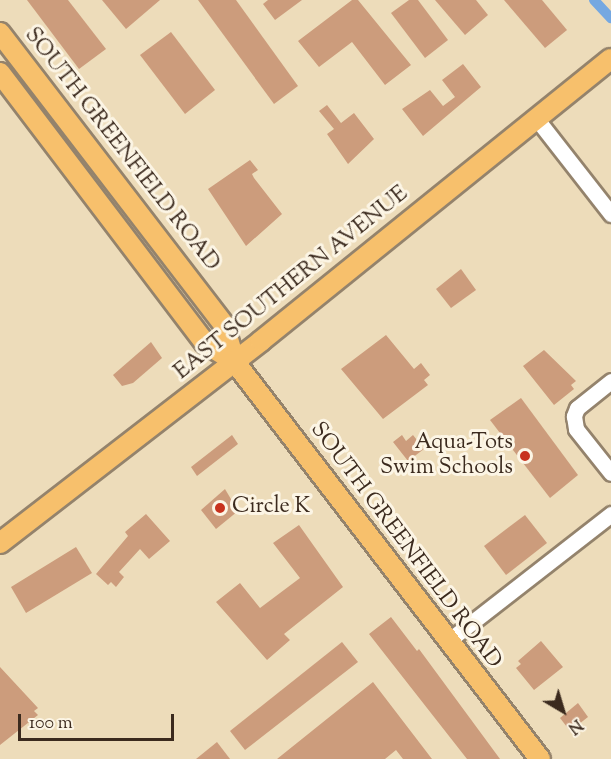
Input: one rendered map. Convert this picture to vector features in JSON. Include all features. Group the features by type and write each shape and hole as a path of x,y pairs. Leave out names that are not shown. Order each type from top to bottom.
{"main road":[{"name":"SOUTH GREENFIELD ROAD","path":"0,33 224,325 234,361"},
{"path":"0,56 48,115 59,122 67,120"},
{"name":"EAST SOUTHERN AVENUE","path":"0,543 234,361 611,59"},
{"name":"SOUTH GREENFIELD ROAD","path":"0,73 206,343 234,361 540,759"},
{"path":"55,146 71,148 116,202 136,209"}],"street":[{"path":"536,118 611,214"},
{"path":"611,381 577,408 574,416 576,429 611,473"},
{"path":"448,641 611,514"}],"building":[{"path":"27,0 68,0 106,49 79,69"},
{"path":"102,0 160,0 126,29"},
{"path":"198,0 236,0 298,86 274,104"},
{"path":"268,0 302,0 275,20 263,4"},
{"path":"352,0 358,0 411,65 385,85 352,42 319,67 298,41"},
{"path":"409,0 418,0 448,40 425,58 391,13"},
{"path":"435,0 476,0 488,15 465,35"},
{"path":"504,0 542,0 567,30 545,48"},
{"path":"171,32 215,90 185,114 140,55"},
{"path":"463,64 481,87 423,136 402,109 430,90 443,106 455,97 442,80"},
{"path":"327,105 341,123 354,113 374,139 348,164 327,134 334,129 319,111"},
{"path":"250,160 258,170 252,174 254,178 282,214 246,246 208,189"},
{"path":"461,269 476,290 451,308 436,289"},
{"path":"386,335 414,369 421,363 430,375 424,380 428,385 383,419 341,369"},
{"path":"151,342 162,358 133,383 122,386 113,375"},
{"path":"544,350 576,381 571,385 574,389 554,405 523,366"},
{"path":"521,398 578,475 550,498 490,420"},
{"name":"Circle K","path":"232,435 238,444 197,476 191,467"},
{"path":"402,435 406,441 413,435 424,449 408,461 393,442"},
{"name":"Circle K","path":"225,489 238,511 216,529 201,510"},
{"path":"146,514 170,541 149,559 140,549 119,572 124,577 116,587 111,582 108,585 96,574 128,536 125,532"},
{"path":"525,515 547,543 506,575 484,546"},
{"path":"299,525 343,587 284,634 290,640 267,660 216,602 240,583 260,608 300,578 273,543"},
{"path":"76,547 92,573 26,613 11,587"},
{"path":"391,617 417,651 419,649 500,759 467,759 369,634"},
{"path":"541,641 563,667 534,690 516,668 521,664 518,661"},
{"path":"342,642 358,662 245,750 230,731"},
{"path":"0,667 38,708 34,711 38,715 0,745"},
{"path":"373,682 432,759 403,759 396,750 385,759 277,759"},
{"path":"578,703 588,717 570,731 560,718"},
{"path":"217,742 230,759 196,759"}],"waterway":[{"path":"594,0 611,18"}],"place":[{"name":"Aqua-Tots Swim Schools","path":"525,456"},
{"name":"Circle K","path":"220,508"}]}
